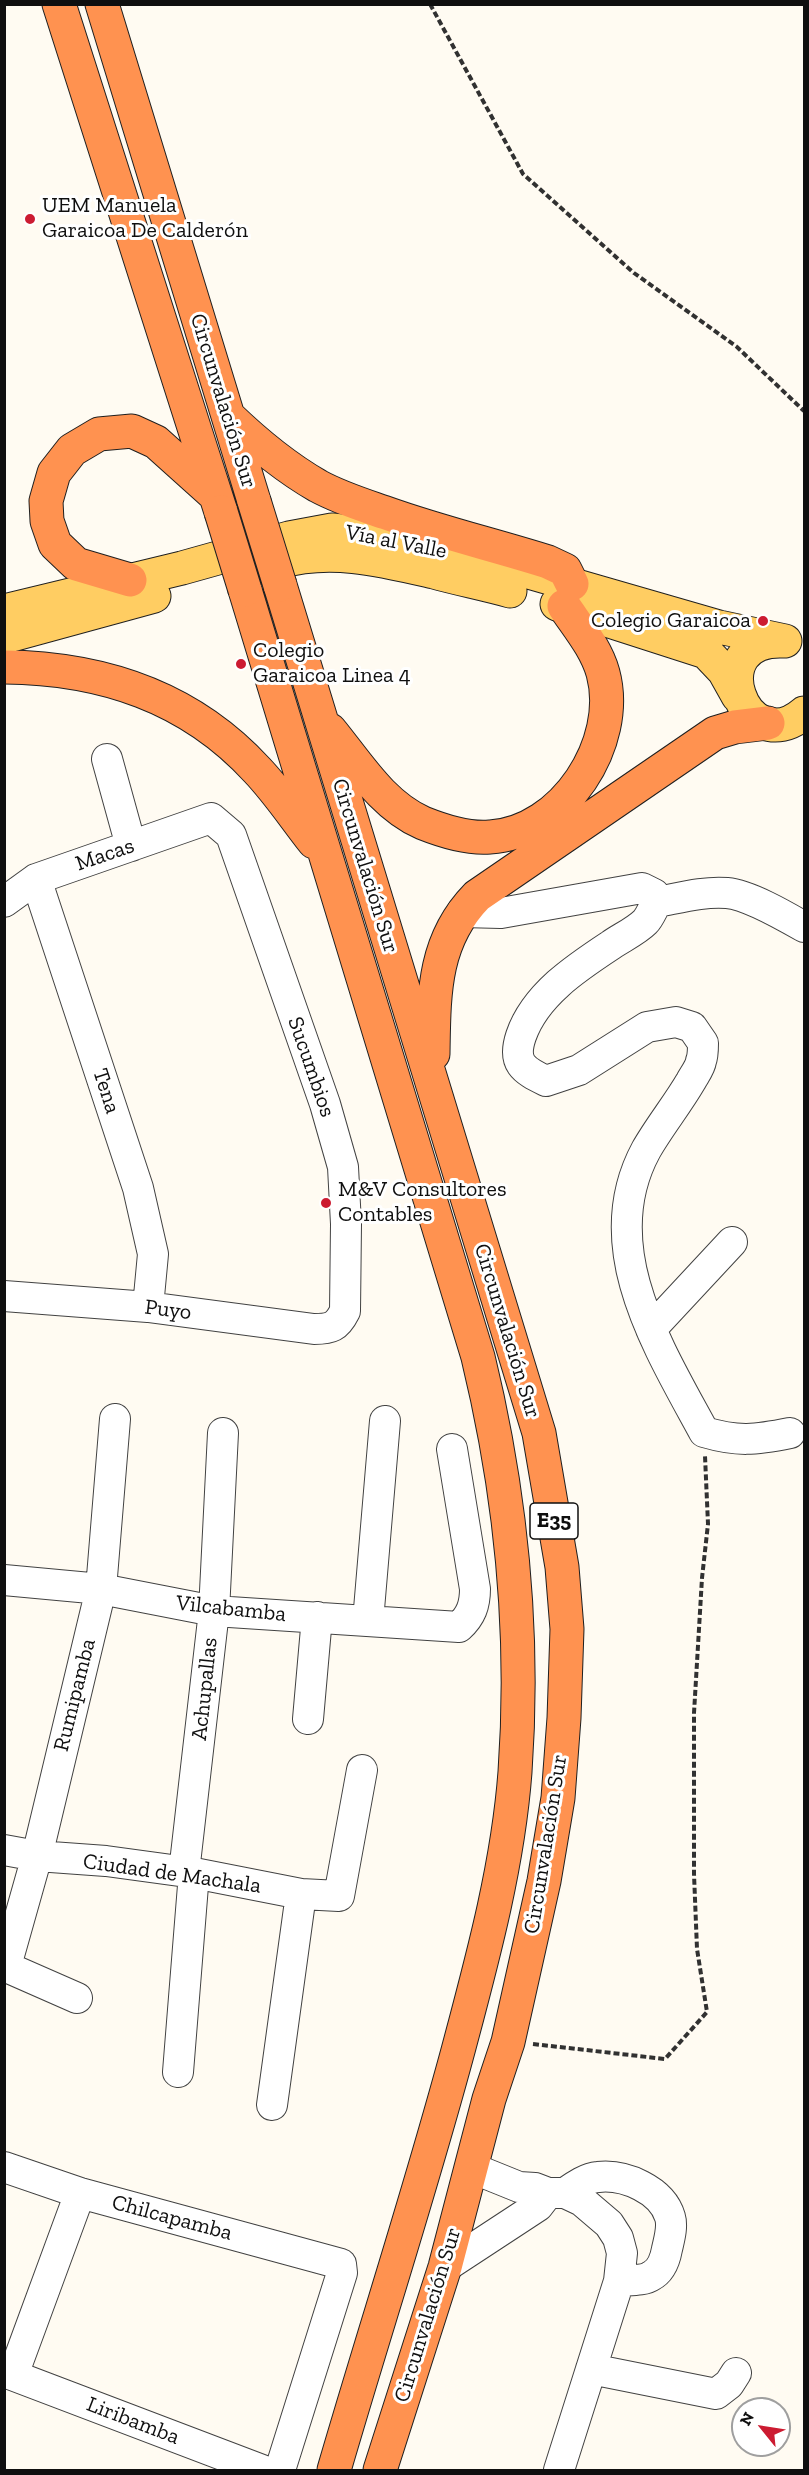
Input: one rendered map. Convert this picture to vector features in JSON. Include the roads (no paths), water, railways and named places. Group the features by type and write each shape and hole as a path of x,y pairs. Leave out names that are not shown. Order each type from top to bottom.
{"highway":[{"name":"Circunvalación Sur","path":"59,4 245,590 478,1357 502,1467 513,1549 518,1629 515,1772 494,1907 430,2153 334,2470"},
{"name":"Circunvalación Sur","path":"102,4 539,1432 562,1567 566,1619 564,1718 558,1798 544,1881 508,2042 489,2099 445,2267 380,2470"},
{"path":"227,414 255,442 319,487 357,504 548,562 565,570 568,595 596,655 603,674 606,696 602,737 593,757 568,796 550,813 529,827 512,834 490,837 469,836 422,822 379,791 319,716"},
{"path":"130,580 76,564 55,544 47,521 46,501 54,473 72,450 99,434 132,431 156,442 218,504"},
{"path":"4,667 90,674 125,684 188,712 225,739 256,768 327,858"},
{"path":"433,1085 434,1001 439,965 450,933 462,912 495,884 694,746 725,730 794,717"}],"main road":[{"name":"Vía al Valle","path":"4,610 289,538 332,530 377,535 422,545 568,595 706,652 724,671 750,713 794,717"},
{"name":"Vía al Valle","path":"4,637 298,557 340,554 568,595 798,646"},
{"path":"738,696 737,671 746,655 761,644 773,640 798,646"}],"street":[{"path":"107,759 131,846"},
{"name":"Macas","path":"4,902 36,879 211,818"},
{"name":"Sucumbios","path":"211,818 231,835 325,1104 343,1167 346,1224 345,1311 339,1323 331,1329"},
{"name":"Tena","path":"36,879 138,1188 153,1254 148,1307"},
{"path":"462,912 501,913 642,888 654,894 657,902"},
{"path":"789,1433 755,1440 727,1439 704,1432 671,1372 639,1302 634,1282 626,1241 626,1209 632,1178 647,1149 701,1062 703,1043 692,1027 676,1022 647,1027 579,1070 546,1081 526,1071 519,1060 518,1045 526,1023 556,984 645,922 657,902 690,896 728,893 760,904 804,927"},
{"path":"651,1329 732,1242"},
{"name":"Puyo","path":"4,1296 148,1307 314,1329 331,1329"},
{"name":"Rumipamba","path":"5,1966 37,1856 101,1589 115,1419"},
{"path":"368,1621 385,1421"},
{"name":"Achupallas","path":"178,2072 189,1873 214,1611 224,1433"},
{"name":"Vilcabamba","path":"4,1580 101,1589 214,1611 459,1627 468,1619 475,1601 475,1588 452,1449"},
{"path":"308,1719 316,1617"},
{"name":"Ciudad de Machala","path":"4,1850 37,1856 189,1873 301,1894 339,1896 362,1770"},
{"path":"272,2105 301,1894"},
{"path":"5,1966 77,1998"},
{"name":"Chilcapamba","path":"4,2167 80,2193 341,2264 342,2273 280,2470"},
{"path":"472,2168 519,2187 535,2188 582,2201 609,2224 618,2238 622,2253 619,2281 559,2470"},
{"path":"445,2267 556,2193 599,2177 614,2178 634,2182 651,2191 663,2204 670,2218 670,2234 662,2266 650,2277 619,2281"},
{"path":"498,2230 504,2181"},
{"path":"9,2374 80,2193"},
{"path":"591,2369 716,2394 729,2384 736,2373"},
{"name":"Liribamba","path":"9,2374 262,2470"}],"place":[{"name":"UEM Manuela Garaicoa De Calderón","path":"30,219"},
{"name":"Colegio Garaicoa","path":"763,621"},
{"name":"Colegio Garaicoa Linea 4","path":"241,664"},
{"name":"M&V Consultores Contables","path":"326,1203"}]}
